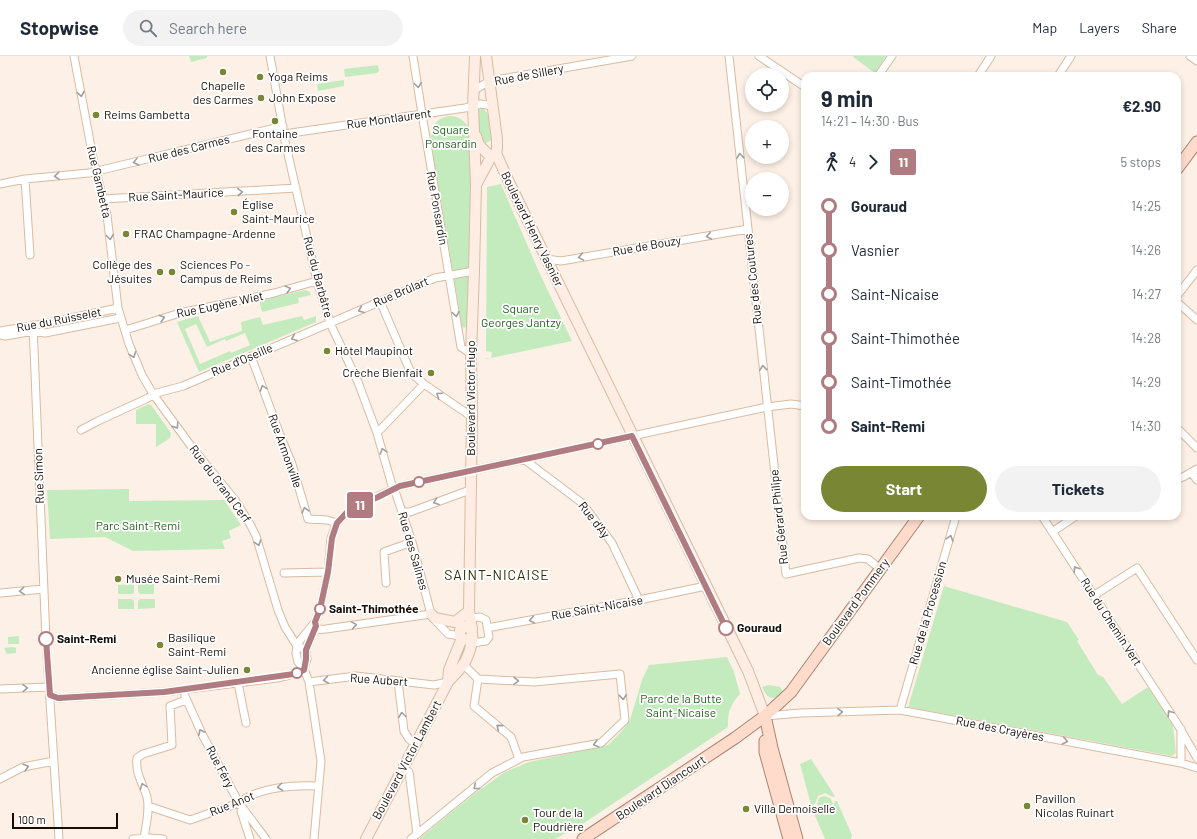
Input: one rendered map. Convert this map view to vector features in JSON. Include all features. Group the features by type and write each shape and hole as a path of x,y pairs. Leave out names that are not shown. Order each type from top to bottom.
{"main road":[{"path":"1181,164 1197,142"},
{"name":"Boulevard Pommery","path":"765,716 793,689 915,520"},
{"name":"Boulevard Diancourt","path":"583,839 738,736 765,716"},
{"name":"Boulevard Henry Vasnier","path":"765,716 765,752 789,839"},
{"name":"Boulevard Henry Vasnier","path":"765,716 771,746 797,839"}],"street":[{"name":"Rue Gambetta","path":"74,56 111,243 118,308"},
{"name":"Rue du Barbâtre","path":"270,56 284,134 317,281 330,323 358,382 376,433 393,489"},
{"name":"Rue Ponsardin","path":"414,56 422,114 461,347 471,354"},
{"name":"Boulevard Victor Hugo","path":"469,615 472,417 471,354 476,185 473,106 475,56"},
{"name":"Boulevard Henry Vasnier","path":"486,56 498,149 494,155"},
{"name":"Rue de Sillery","path":"474,90 490,81 632,56"},
{"name":"Rue des Coutures","path":"729,56 767,407"},
{"path":"759,56 801,84"},
{"path":"881,72 892,56"},
{"path":"981,72 991,56"},
{"path":"1061,72 1071,56"},
{"path":"1190,56 1197,61"},
{"name":"Rue Montlaurent","path":"284,134 481,104 493,106"},
{"name":"Rue des Carmes","path":"0,184 25,179 96,172 283,126"},
{"name":"Boulevard Henry Vasnier","path":"475,134 479,145 494,155 508,180 750,675 765,716"},
{"name":"Boulevard Victor Hugo","path":"476,185 494,155"},
{"path":"25,179 30,255"},
{"name":"Rue Saint-Maurice","path":"103,199 296,188"},
{"name":"Rue de Bouzy","path":"546,259 561,260 748,229"},
{"path":"1181,292 1197,270"},
{"name":"Rue Brûlart","path":"330,323 435,278 474,271"},
{"name":"Rue Eugène Wiet","path":"125,330 180,313 274,293 317,281"},
{"path":"380,301 411,373 424,384 472,417"},
{"path":"1181,302 1197,320"},
{"path":"118,308 129,344 142,375 153,394"},
{"name":"Rue du Ruisselet","path":"0,335 5,336 118,308"},
{"name":"Rue du Ruisselet","path":"0,331 34,328 45,333 120,318"},
{"name":"Rue d'Oseille","path":"81,430 148,398 153,394 183,386 330,323"},
{"name":"Rue Simon","path":"34,328 45,626 59,839"},
{"name":"Rue Armonville","path":"251,356 292,464 308,519 327,520 337,523"},
{"path":"376,433 424,384"},
{"name":"Rue du Grand Cerf","path":"153,394 191,446 235,500 250,524 256,536 278,610 285,627 297,646"},
{"path":"314,839 321,761 309,682 304,670 298,662 296,653 297,646 305,633 315,622 320,609 328,572 332,538 337,523 350,509 400,486 767,407 791,404 801,405"},
{"name":"Rue Gérard Philipe","path":"767,407 786,574 859,558 868,559 880,569"},
{"path":"1181,432 1197,448"},
{"name":"Rue d'Ay","path":"525,460 582,502 612,542 639,600"},
{"path":"1181,478 1194,470 1197,480"},
{"name":"Rue des Salines","path":"393,489 412,542 432,614"},
{"path":"402,512 410,512 470,490"},
{"name":"Rue de la Procession","path":"900,710 955,520"},
{"name":"Rue du Chemin Vert","path":"1044,520 1180,728 1197,758"},
{"path":"1052,532 1070,520"},
{"path":"386,583 384,552 412,542"},
{"path":"1094,596 1137,568 1197,660"},
{"path":"284,573 328,572"},
{"name":"Rue Saint-Nicaise","path":"487,628 706,586"},
{"path":"0,593 44,589"},
{"path":"432,614 435,618 455,622 469,615 480,617 486,620 488,638 486,641 467,635 448,634 434,619 432,614"},
{"path":"315,630 432,614"},
{"path":"448,682 466,660 469,615"},
{"path":"304,670 306,650 315,630 315,622"},
{"path":"448,682 449,670 467,635"},
{"path":"297,646 306,650"},
{"path":"411,839 492,773 519,759 601,743 625,720 620,674 534,682 478,678 463,664"},
{"path":"0,689 49,691 58,698 184,690 196,687 238,683 294,674 304,670"},
{"name":"Rue Aubert","path":"309,682 356,676 434,685 448,682"},
{"path":"478,678 474,706 511,737 519,759"},
{"path":"398,681 404,732 415,744"},
{"name":"Boulevard Victor Lambert","path":"366,839 448,682"},
{"path":"238,683 246,723"},
{"name":"Rue Féry","path":"184,690 186,700 202,734 239,804 266,839"},
{"path":"144,838 148,806 147,797 135,767 137,758 143,754 172,745 170,706 186,700"},
{"name":"Rue des Crayères","path":"765,716 801,713 900,710 1181,763 1197,768"},
{"path":"1180,728 1181,763"},
{"path":"0,779 23,767 54,761"},
{"path":"403,769 409,772 417,834"},
{"name":"Rue Anot","path":"148,806 190,820 239,804 244,799 276,787 318,786"},
{"path":"239,804 250,839"},
{"path":"133,839 163,839"}],"green space":[{"path":"189,56 207,56 207,58 191,62"},
{"path":"854,56 886,56 876,72 853,57"},
{"path":"378,65 379,71 377,73 345,77 344,69"},
{"path":"344,80 344,86 318,91 317,84"},
{"path":"481,107 488,113 492,126 492,140 486,143 482,141 479,133 479,108"},
{"name":"Square Ponsardin","path":"449,116 457,117 464,121 470,131 471,136 468,325 464,328 462,326 431,142 434,125 440,119"},
{"name":"Square Georges Jantzy","path":"501,184 539,272 572,341 491,358 492,352 486,351 487,187"},
{"path":"305,290 310,292 311,295 298,298 299,303 262,312 259,301"},
{"path":"198,316 210,342 242,331 241,322 260,317 263,325 302,316 304,320 316,316 316,322 199,372 177,322","holes":["196,324 207,347 225,339 226,341 245,333 250,345 231,353 230,351 200,364 185,329"]},
{"path":"149,404 171,433 170,438 156,447 156,424 136,424 136,410"},
{"name":"Parc Saint-Remi","path":"129,489 129,501 224,500 241,525 229,531 231,538 222,541 225,549 133,551 105,537 50,539 47,490"},
{"path":"134,584 134,593 118,594 118,585"},
{"path":"138,584 154,584 154,594 140,594 138,592"},
{"path":"944,586 1067,622 1079,640 1077,641 1098,675 1103,677 1122,704 1148,687 1173,725 1176,753 1172,756 908,707"},
{"path":"118,599 132,599 134,601 134,609 118,609"},
{"path":"140,599 155,599 155,608 138,609 138,601"},
{"path":"19,636 19,644 8,644 8,637"},
{"path":"4,648 16,648 16,653 7,654"},
{"name":"Parc de la Butte Saint-Nicaise","path":"727,657 734,672 740,694 730,709 728,727 584,823 555,839 419,839 474,794 505,772 529,762 608,745 630,720 642,680 649,665"},
{"path":"769,685 780,687 783,692 774,698 769,697 766,695 762,687"},
{"path":"811,759 835,796 833,797 825,793 818,796 815,804 811,805 800,764"},
{"path":"824,796 830,798 833,803 830,809 825,811 819,809 817,804 819,798"},
{"path":"835,801 837,801 852,835 851,839 825,839 813,811 816,810 825,814 832,811"}],"bus line":[{"name":"11","path":"46,639 50,695 58,698 184,690 196,687 277,678 294,674 304,670 306,650 316,626 315,622 320,609 328,572 332,538 337,523 350,509 400,486 632,436 726,628"}],"place":[{"name":"Chapelle des Carmes","path":"223,72"},
{"name":"Yoga Reims","path":"260,77"},
{"name":"John Expose","path":"261,98"},
{"name":"Reims Gambetta","path":"96,115"},
{"name":"Fontaine des Carmes","path":"275,121"},
{"name":"Église Saint-Maurice","path":"234,212"},
{"name":"FRAC Champagne-Ardenne","path":"126,234"},
{"name":"Collège des Jésuites","path":"160,272"},
{"name":"Sciences Po - Campus de Reims","path":"172,272"},
{"name":"Hôtel Maupinot","path":"327,351"},
{"name":"Crèche Bienfait","path":"431,373"},
{"name":"Musée Saint-Remi","path":"118,579"},
{"name":"Saint-Thimothée","path":"320,609"},
{"name":"Gouraud","path":"726,628"},
{"name":"Saint-Remi","path":"46,639"},
{"name":"Basilique Saint-Remi","path":"160,645"},
{"name":"Ancienne église Saint-Julien","path":"247,670"},
{"name":"Pavillon Nicolas Ruinart","path":"1027,806"},
{"name":"Villa Demoiselle","path":"746,809"},
{"name":"Tour de la Poudrière","path":"525,820"}],"district":[{"name":"SAINT-NICAISE","path":"497,575"}]}
